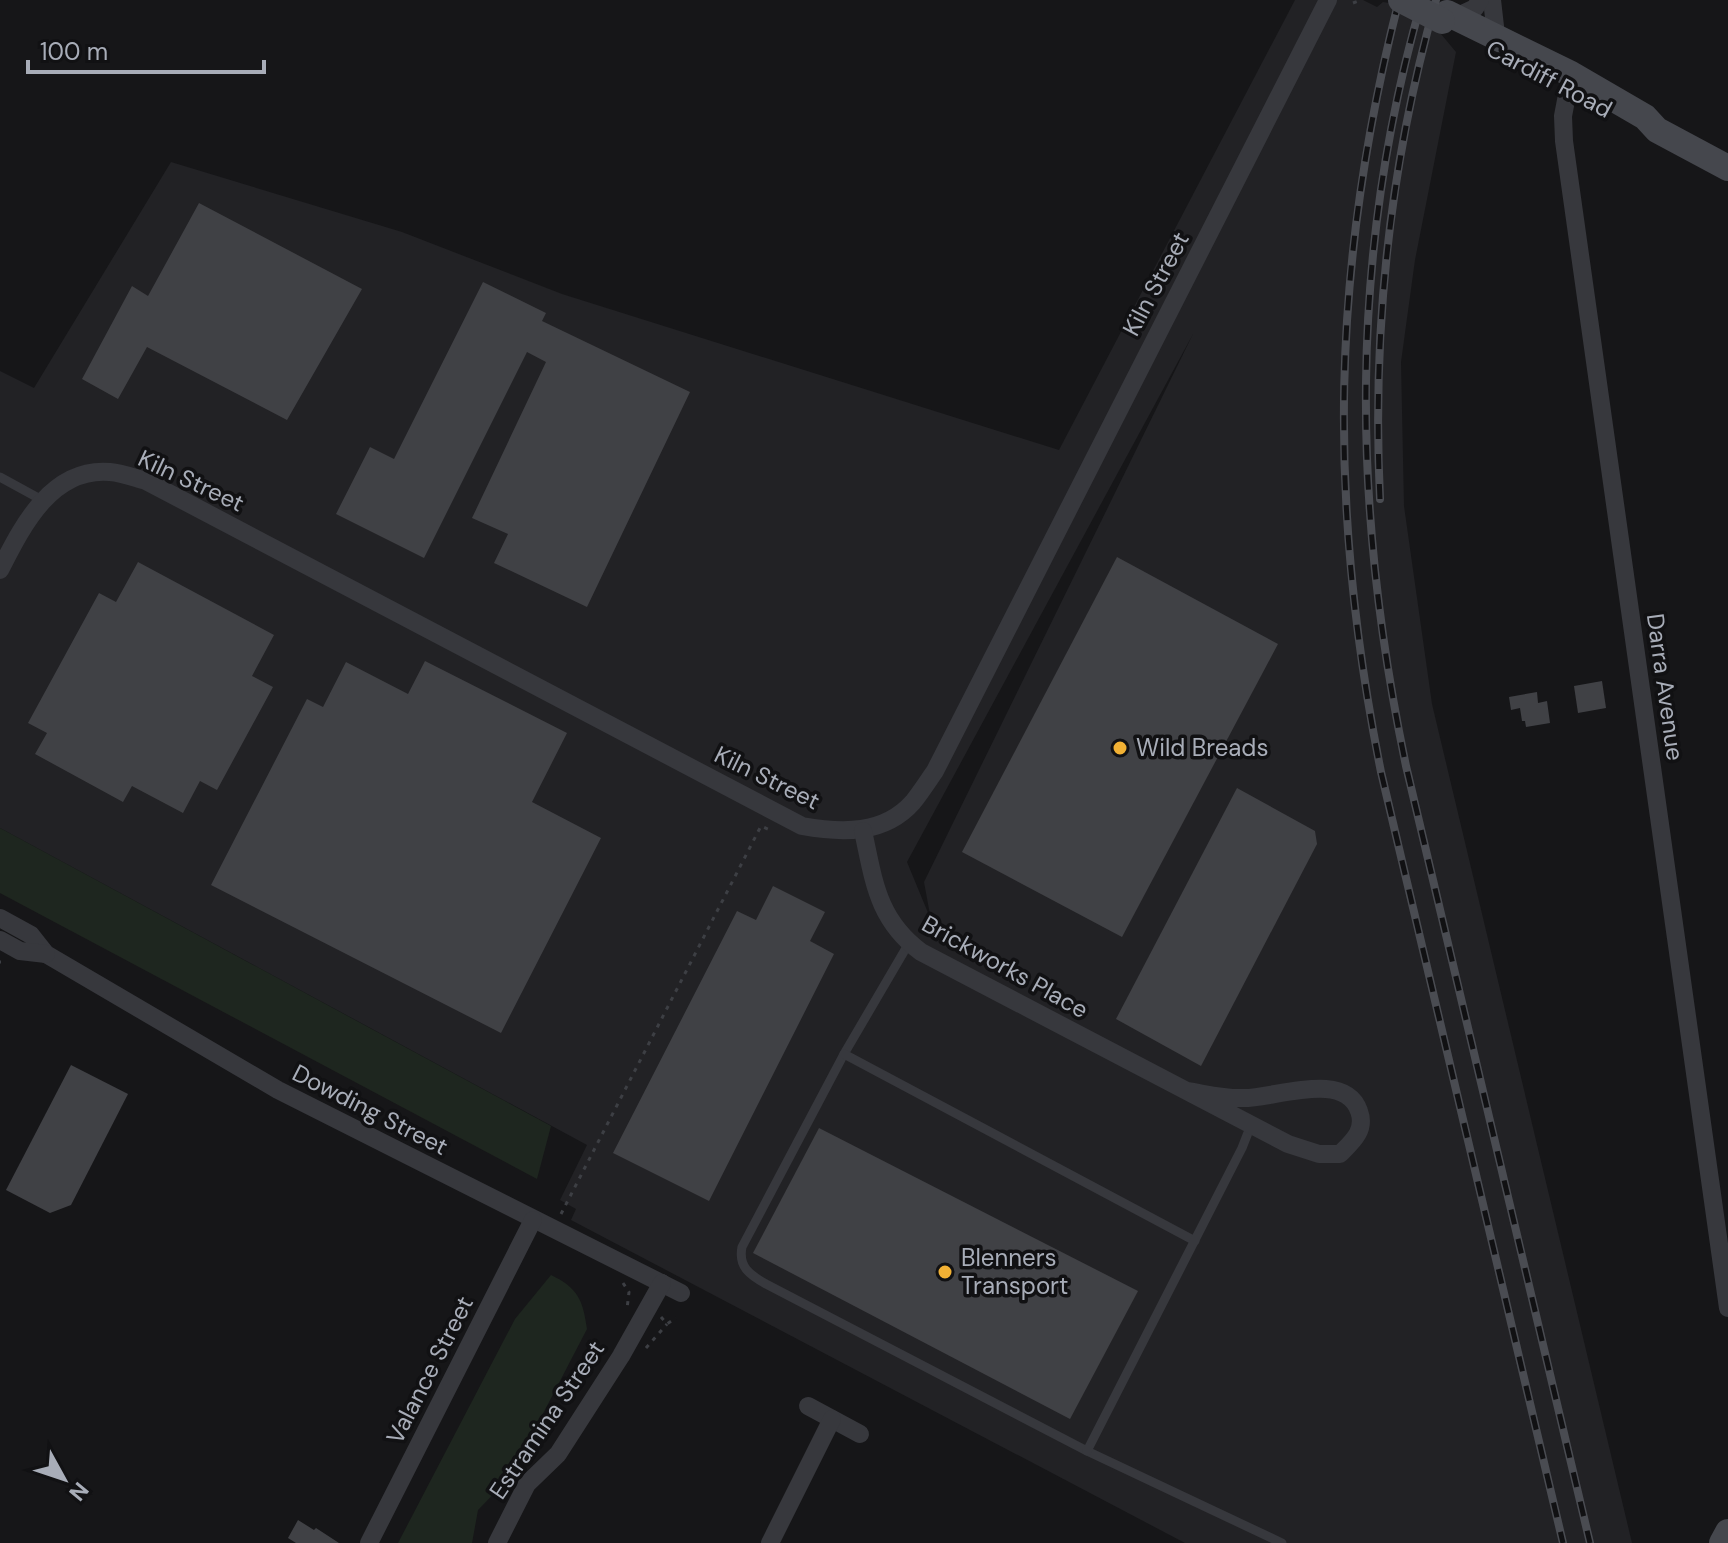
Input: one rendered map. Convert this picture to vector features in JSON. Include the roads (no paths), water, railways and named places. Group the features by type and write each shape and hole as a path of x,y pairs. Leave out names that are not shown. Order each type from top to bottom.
{"main road":[{"path":"1401,0 1448,17"},
{"path":"1422,0 1448,17"},
{"name":"Cardiff Road","path":"1448,17 1496,35 1569,82"},
{"name":"Cardiff Road","path":"1448,17 1569,82 1645,117 1657,130 1728,168"},
{"path":"1722,1543 1728,1532"}],"street":[{"name":"Kiln Street","path":"0,570 24,524 42,500 78,476 109,472 146,481 802,826 832,831 863,831 892,818 912,804 935,771 1328,0"},
{"path":"1448,17 1475,8 1480,0"},
{"path":"1492,0 1496,35"},
{"name":"Darra Avenue","path":"1569,82 1563,116 1564,141 1728,1308"},
{"name":"Brickworks Place","path":"863,831 879,901 891,924 921,952 1288,1144 1319,1154 1340,1154 1358,1136 1361,1117 1356,1103 1343,1092 1324,1087 1271,1097 1240,1099 1187,1091"},
{"name":"Dowding Street","path":"0,918 31,935 46,954 278,1090 681,1293"},
{"name":"Dowding Street","path":"0,940 20,951 46,954"},
{"name":"Valance Street","path":"369,1543 533,1220"},
{"name":"Estramina Street","path":"497,1543 527,1484 558,1454 621,1356 662,1283"},
{"path":"808,1406 860,1434"},
{"path":"770,1543 832,1419"}],"lane":[{"path":"0,477 42,500"},
{"path":"909,943 844,1054 742,1247 740,1258 743,1266 766,1284 1087,1451 1282,1543"},
{"path":"844,1054 1195,1241"},
{"path":"1087,1451 1242,1148 1251,1124"}],"railway":[{"path":"1399,0 1376,99 1360,195 1349,290 1344,385 1345,480 1351,575 1363,673 1381,772 1563,1543"},
{"path":"1422,0 1398,96 1381,191 1370,287 1366,382 1368,478 1375,573 1388,670 1406,766 1590,1543"},
{"path":"1380,499 1379,373 1388,247 1407,123 1436,0"}],"place":[{"name":"Wild Breads","path":"1120,748"},
{"name":"Blenners Transport","path":"945,1272"}]}
